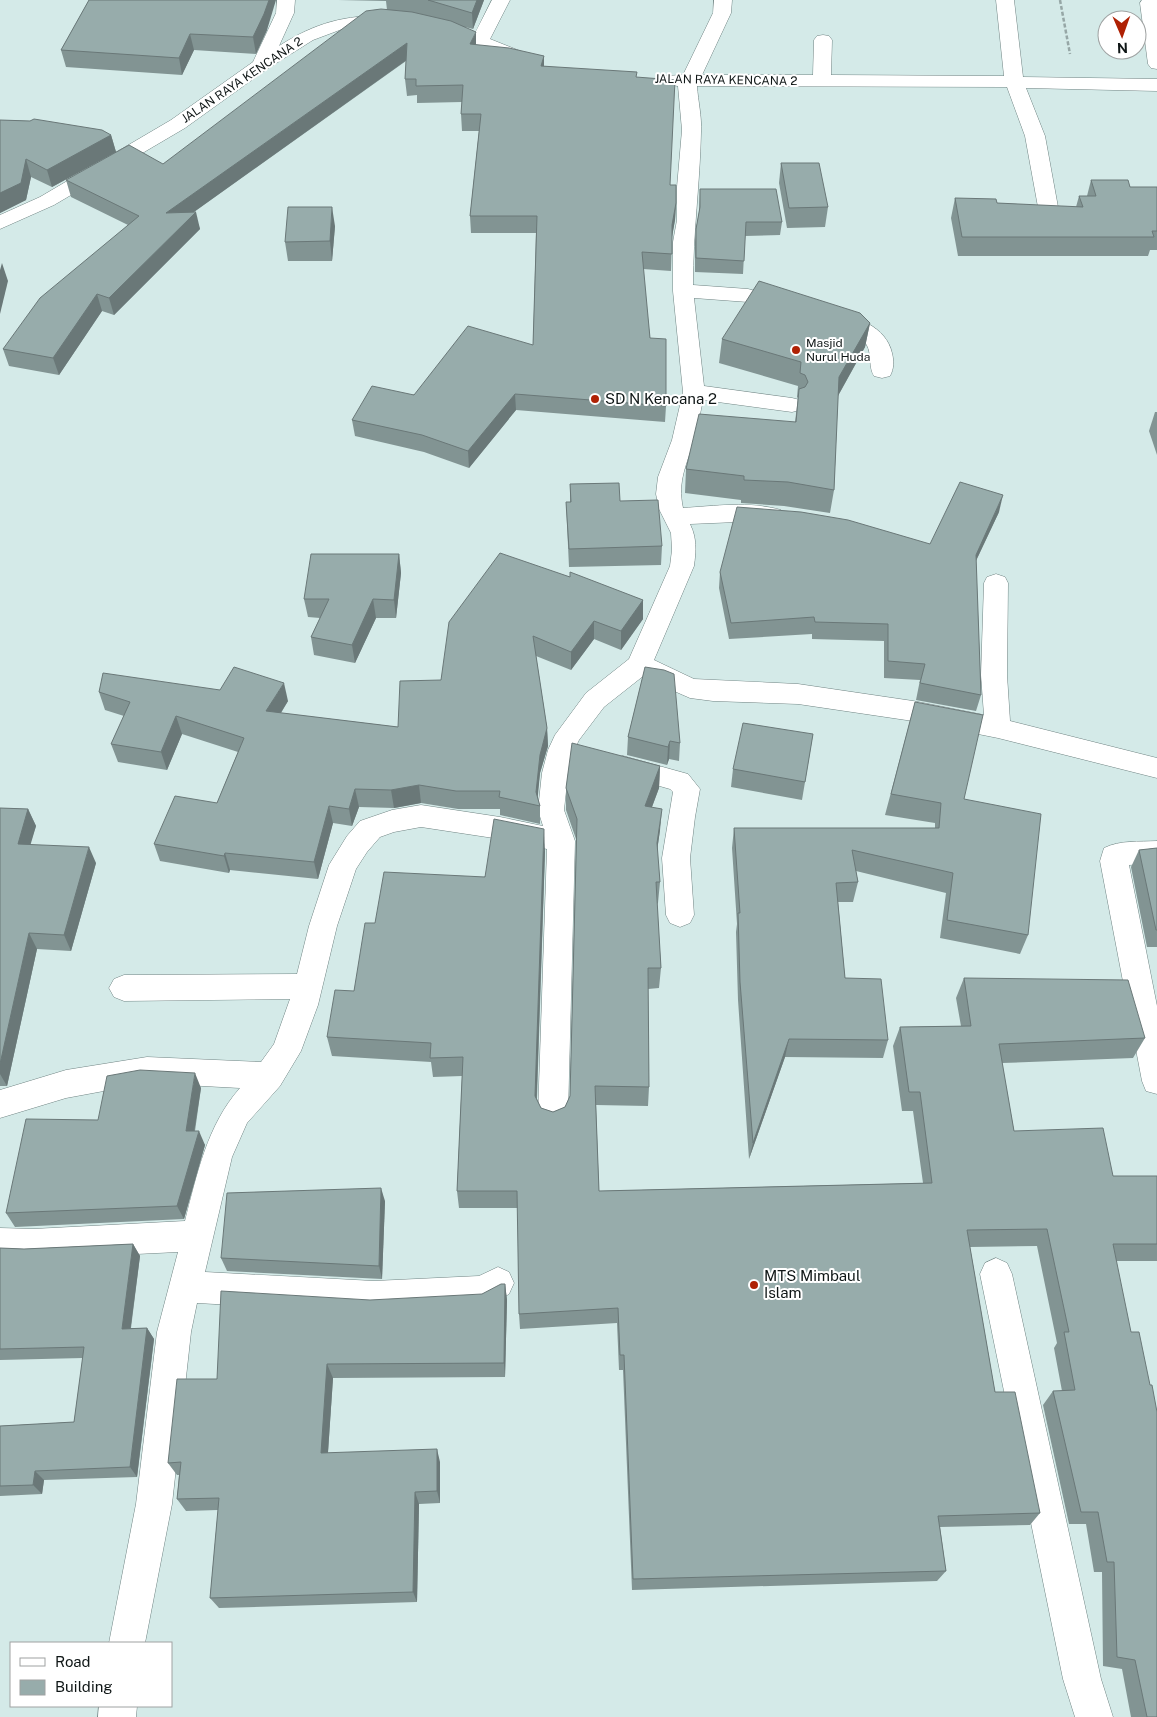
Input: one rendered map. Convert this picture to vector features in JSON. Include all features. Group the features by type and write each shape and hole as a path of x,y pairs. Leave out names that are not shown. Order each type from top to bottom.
{"street":[{"path":"261,65 285,13 286,0"},
{"path":"479,42 501,0"},
{"path":"553,1115 561,841 551,810 555,773 561,750 568,735 595,700 639,665 682,566 684,550 683,533 671,508 668,494 670,477 683,440 694,392 683,291 687,187 692,130 688,80 722,13 723,0"},
{"path":"1005,0 1014,82 1035,136 1050,218"},
{"path":"1157,3 1150,3 1157,64"},
{"name":"JALAN RAYA KENCANA 2","path":"0,223 46,201 178,124 293,44 323,29 361,20 416,22 460,33 538,64"},
{"path":"822,81 823,40"},
{"name":"JALAN RAYA KENCANA 2","path":"648,79 1157,85"},
{"path":"683,291 737,292 756,296 866,330 880,349 883,357 882,371"},
{"path":"694,392 792,405"},
{"path":"677,518 717,513 747,513 797,519"},
{"path":"996,583 994,675 998,728"},
{"path":"639,665 690,688 713,691 798,694 913,712 998,728 1157,768"},
{"path":"561,750 679,781 687,789 676,858 680,915"},
{"path":"128,1642 154,1504 174,1332 217,1157 236,1114 269,1076 286,1051 308,986 323,926 343,865 370,829 392,821 421,816 500,828 561,841"},
{"path":"1157,852 1118,854 1114,856 1114,861 1157,1081"},
{"path":"124,988 308,986"},
{"path":"0,1104 66,1084 147,1070 269,1076"},
{"path":"0,1243 33,1244 198,1236"},
{"path":"996,1274 1082,1679 1094,1717"},
{"path":"184,1287 374,1297 484,1292 498,1283"}],"path":[{"path":"1060,0 1075,84"}],"building":[{"path":"89,0 269,0 253,37 190,34 179,58 61,50"},
{"path":"428,0 477,0 472,13"},
{"path":"381,9 412,12 451,21 476,32 470,44 509,48 544,56 541,66 637,72 636,77 675,80 670,185 676,185 676,203 672,225 672,254 642,252 650,338 666,339 666,406 515,394 468,451 422,435 352,420 372,386 414,395 468,326 533,345 537,216 470,216 481,114 461,114 463,85 416,86 416,79 405,79 407,43 166,213 196,212 109,298 97,294 53,358 3,349 40,298 139,216 66,180 129,145 163,164 366,11"},
{"path":"34,119 102,130 111,135 47,170 26,159 21,183 0,193 0,120 30,121"},
{"path":"781,163 819,163 828,207 789,208"},
{"path":"1091,180 1128,180 1130,187 1157,187 1157,231 1152,231 1154,237 962,237 955,198 996,199 997,203 1083,207 1079,196 1096,196"},
{"path":"700,189 776,189 782,222 746,222 744,261 696,258 696,229 700,207"},
{"path":"288,207 332,207 330,241 285,242"},
{"path":"759,281 860,313 870,323 839,377 834,490 788,482 744,480 744,476 686,469 699,414 796,422 799,389 805,387 808,382 805,375 800,373 801,362 722,339"},
{"path":"960,482 1003,495 976,555 981,695 920,683 925,664 888,661 888,624 815,622 814,617 731,623 720,572 737,507 801,512 848,520 930,544"},
{"path":"619,483 620,501 658,500 662,546 569,549 566,502 571,502 570,484"},
{"path":"500,553 570,577 570,572 643,600 621,631 594,621 571,652 533,636 547,728 540,755 536,792 540,806 499,797 500,791 456,791 419,785 391,790 355,789 349,809 329,806 314,862 225,853 224,856 154,844 175,796 217,803 244,738 176,716 161,752 111,744 130,702 99,692 103,673 220,690 234,667 284,683 266,711 398,727 400,681 441,680 449,622"},
{"path":"311,554 399,554 394,600 373,599 352,645 311,637 329,599 304,599"},
{"path":"645,667 664,670 674,674 680,743 670,741 668,747 628,737"},
{"path":"915,702 983,715 964,799 1041,814 1028,935 947,920 953,873 852,850 858,882 836,883 845,978 881,979 888,1040 789,1039 753,1143 740,982 738,913 740,913 734,828 939,828 941,803 891,794"},
{"path":"743,723 813,734 805,782 733,769"},
{"path":"572,743 660,766 645,806 662,809 657,843 660,882 656,882 661,968 648,968 649,1087 595,1086 599,1191 932,1183 920,1092 909,1092 900,1027 971,1026 964,978 1128,980 1145,1038 999,1044 1014,1131 1103,1128 1113,1176 1157,1176 1157,1244 1113,1244 1131,1332 1139,1332 1157,1412 1157,1717 1147,1717 1135,1660 1117,1657 1114,1562 1107,1562 1098,1512 1081,1512 1053,1391 1075,1390 1064,1332 1069,1332 1047,1229 967,1230 995,1392 1015,1392 1040,1513 938,1516 946,1571 633,1579 624,1355 620,1355 618,1308 519,1314 517,1191 457,1191 463,1057 430,1058 431,1043 327,1037 335,990 354,991 365,923 375,923 384,872 485,877 494,819 544,829 535,1096 541,1108 553,1112 565,1107 570,1096 577,819 566,788"},
{"path":"0,808 28,809 18,844 89,847 64,935 29,933 0,1064"},
{"path":"1157,848 1157,930 1156,930 1139,850"},
{"path":"140,1070 195,1073 186,1131 199,1131 177,1206 6,1213 26,1119 98,1120 107,1076"},
{"path":"381,1188 379,1266 221,1258 227,1193"},
{"path":"133,1244 122,1329 147,1328 130,1467 35,1471 33,1485 0,1486 0,1426 74,1422 84,1347 0,1349 0,1248 24,1249"},
{"path":"501,1284 505,1284 504,1363 327,1364 321,1453 437,1449 437,1491 415,1492 413,1592 210,1598 219,1498 177,1499 181,1462 168,1463 177,1379 217,1379 221,1291 370,1300 482,1294"}],"place":[{"name":"Masjid Nurul Huda","path":"796,350"},
{"name":"SD N Kencana 2","path":"595,399"},
{"name":"MTS Mimbaul Islam","path":"754,1285"}]}
